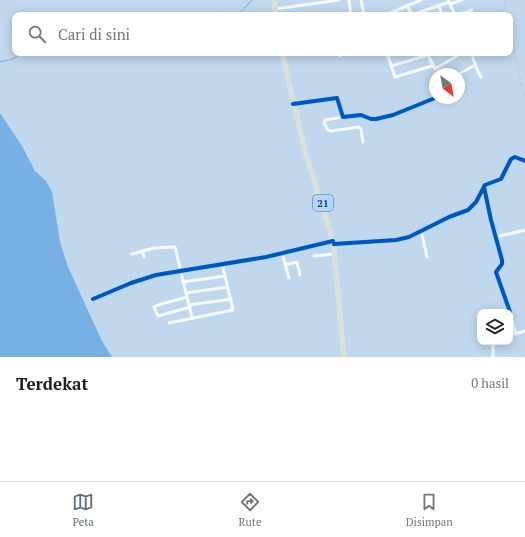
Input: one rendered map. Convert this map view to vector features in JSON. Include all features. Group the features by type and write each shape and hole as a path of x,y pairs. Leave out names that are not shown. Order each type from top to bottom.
{"highway":[{"path":"274,0 276,12"},
{"name":"21","path":"283,56 293,104 334,243 344,357"}],"street":[{"path":"276,12 338,0"},
{"path":"349,0 351,12"},
{"path":"361,0 363,12"},
{"path":"406,0 411,12"},
{"path":"392,12 421,0"},
{"path":"420,12 438,5 462,0"},
{"path":"449,2 454,12"},
{"path":"438,5 441,12"},
{"path":"466,12 472,10"},
{"path":"388,56 396,77 432,66"},
{"path":"391,66 421,56"},
{"path":"428,56 432,66 436,69 457,56"},
{"path":"473,56 481,77"},
{"path":"465,71 475,65"},
{"path":"293,104 337,98 343,117"},
{"path":"363,142 361,129 359,127 331,131 328,130 324,123 325,120 361,115 371,119 376,119 393,115 429,100"},
{"path":"93,299 138,280 181,271 334,243 396,240 468,210 476,202 484,187 490,182 501,179 511,159 515,158 525,161"},
{"path":"484,187 502,262 496,272 509,309"},
{"path":"421,230 427,257"},
{"path":"496,237 525,230"},
{"path":"132,254 142,251 175,247 192,318"},
{"path":"142,251 144,257"},
{"path":"282,253 288,278"},
{"path":"314,256 336,254"},
{"path":"286,265 296,262 300,275"},
{"path":"169,323 232,311 231,299 222,264"},
{"path":"184,282 225,276"},
{"path":"186,293 228,287"},
{"path":"187,297 158,304 154,307 158,316 190,306 231,299"},
{"path":"513,323 516,334"},
{"path":"513,334 525,331"},
{"path":"493,345 493,357"}],"water":[{"path":"0,113 22,146 35,171 46,181 52,192 60,242 68,267 102,341 112,357 0,357"}],"waterway":[{"path":"240,12 252,0"},
{"path":"0,62 13,59 18,56"}],"railway":[{"path":"504,0 506,12"},
{"path":"513,43 525,101"}],"cycle path":[{"path":"293,104 337,98 343,117 361,115 371,119 376,119 393,115 429,100"},
{"path":"334,244 396,240 409,237 449,217 468,210 476,202 485,185 501,179 511,159 515,157 525,161"},
{"path":"484,187 502,260 502,264 496,272 509,309"},
{"path":"93,299 131,283 156,275 266,257 333,241"}]}
